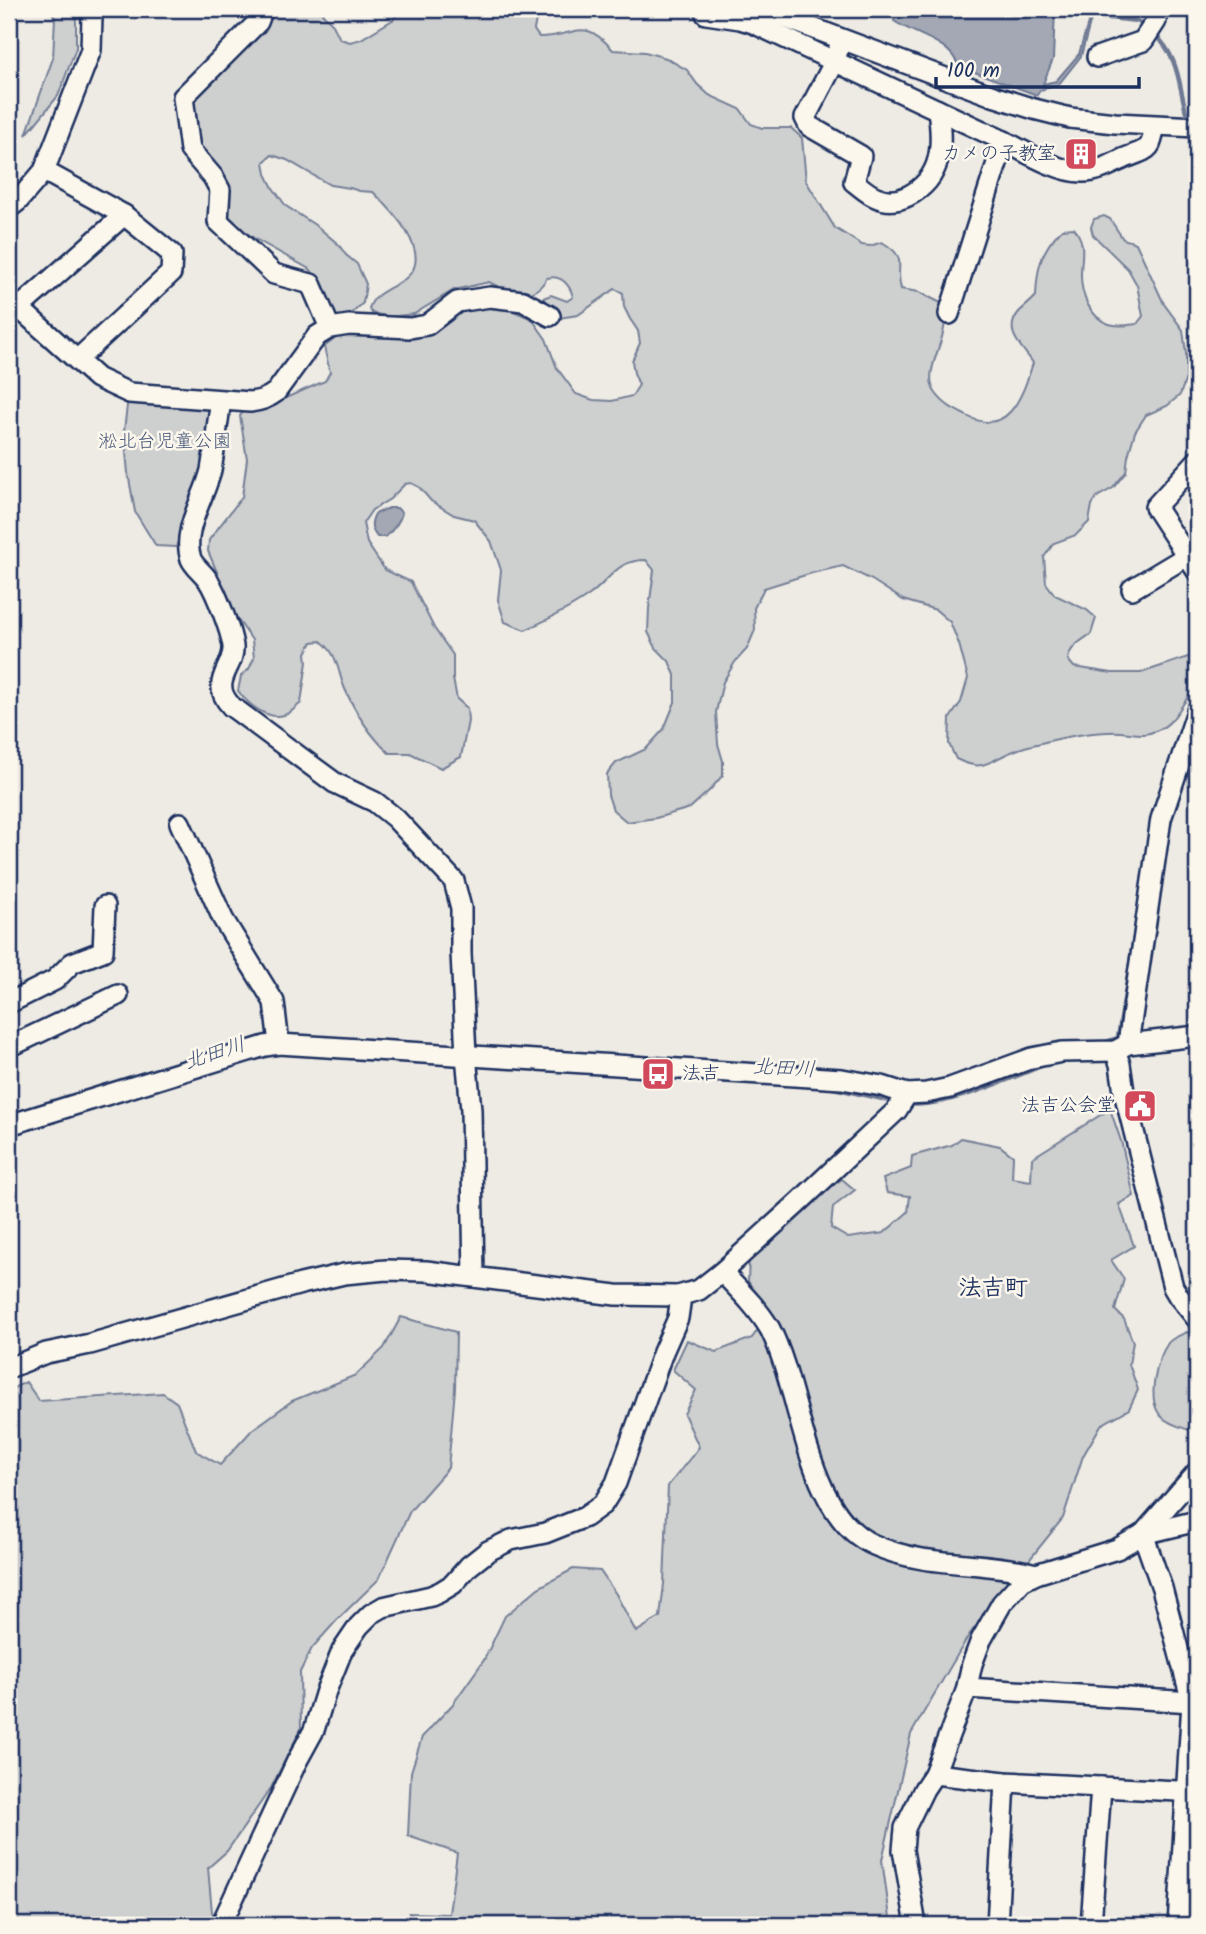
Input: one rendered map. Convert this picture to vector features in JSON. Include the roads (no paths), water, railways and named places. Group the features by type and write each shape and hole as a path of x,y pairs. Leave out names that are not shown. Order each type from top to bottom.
{"street":[{"path":"9,208 44,171 91,50 90,9"},
{"path":"263,9 258,22 183,97 190,150 213,177 220,190 218,221 274,274 311,284 330,328"},
{"path":"762,9 1034,109 1070,118 1197,127"},
{"path":"1097,57 1143,41 1156,20 1156,9"},
{"path":"706,14 752,23 1064,169 1085,173 1098,170 1147,149 1153,140 1154,126"},
{"path":"841,38 835,61 805,118 808,126 861,156 854,182 876,197 890,201 899,200 921,187 936,168 940,152 938,110"},
{"path":"949,314 1004,141"},
{"path":"44,171 124,215 172,254 171,273 78,359"},
{"path":"124,215 14,303 97,377 129,393 220,401 259,401 276,392 317,336 330,328 349,325 410,328 427,325 457,302 491,297 523,301 550,316"},
{"path":"220,401 210,471 188,533 191,559 209,581 233,648 224,677 223,697 231,706 335,783 375,802 396,818 454,881 461,908 466,1055 471,1110 474,1276"},
{"path":"1132,589 1192,564 1155,508 1197,461"},
{"path":"1197,711 1161,819 1120,1064 1124,1092 1173,1287 1197,1319"},
{"path":"180,823 223,919 274,1002 279,1044"},
{"path":"9,1003 55,980 72,963 103,951 104,906"},
{"path":"9,1046 118,995"},
{"path":"9,1125 279,1044 842,1079 882,1086 907,1094 950,1088 1032,1058 1062,1052 1121,1048 1197,1036"},
{"path":"9,1368 46,1353 90,1344 344,1273 413,1270 616,1296 678,1296 699,1290 797,1204 897,1110 907,1094"},
{"path":"722,1272 769,1329 789,1381 817,1477 832,1507 850,1529 871,1544 898,1555 1009,1567 1036,1574"},
{"path":"221,1925 314,1730 342,1651 359,1626 383,1607 440,1592 453,1584 488,1551 511,1540 545,1533 585,1517 603,1504 616,1483 678,1318 678,1296"},
{"path":"1143,1534 1197,1472"},
{"path":"916,1925 903,1850 905,1828 924,1788 934,1774 967,1688 981,1640 1011,1591 1036,1574 1117,1549 1143,1534 1197,1521"},
{"path":"1143,1534 1189,1656 1192,1792 1178,1925"},
{"path":"967,1688 1192,1702"},
{"path":"934,1774 1005,1782 1192,1792"},
{"path":"997,1925 1005,1782"},
{"path":"1091,1925 1101,1787"}],"waterway":[{"path":"1083,9 1084,14 1090,16"},
{"path":"1092,16 1137,21 1146,27"},
{"path":"1154,33 1173,61 1186,112"},
{"name":"北田川","path":"1190,708 1197,692"},
{"name":"北田川","path":"1103,1043 1118,1038 1139,906"},
{"name":"北田川","path":"908,1104 941,1102 959,1097 1049,1063"},
{"name":"北田川","path":"833,1088 896,1102"},
{"name":"北田川","path":"9,1135 55,1121"}],"place":[{"name":"カメの子教室","path":"1081,154"},
{"name":"法吉","path":"658,1074"},
{"name":"法吉公会堂","path":"1140,1106"}],"district":[{"name":"法吉町","path":"993,1289"}],"park label":[{"name":"淞北台児童公園","path":"165,442"}]}
